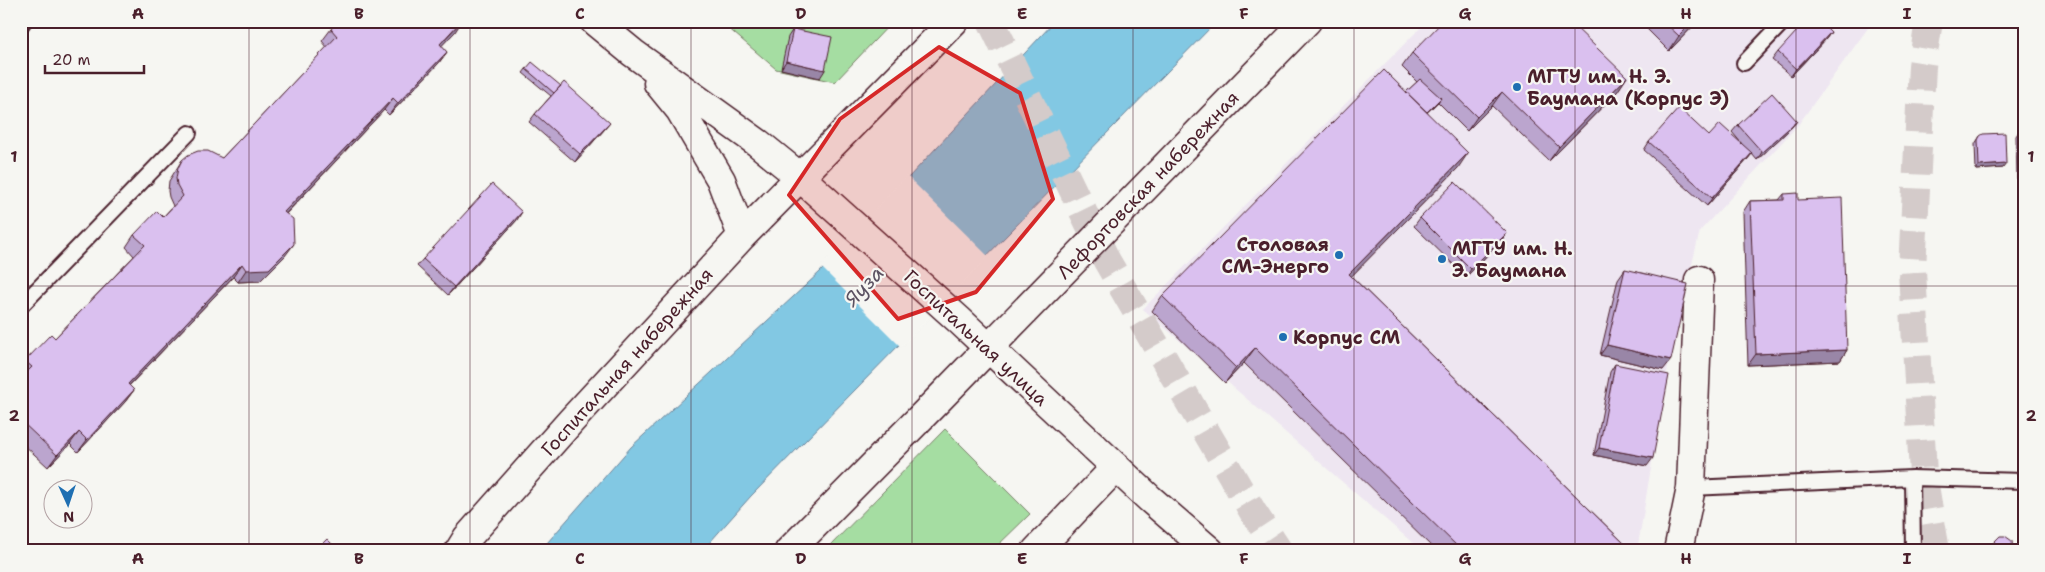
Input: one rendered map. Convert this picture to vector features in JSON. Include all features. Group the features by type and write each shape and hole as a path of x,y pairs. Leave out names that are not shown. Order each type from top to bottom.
{"main road":[{"name":"Госпитальная улица","path":"594,21 633,53 758,143 800,177 959,320 1199,546"},
{"name":"Госпитальная набережная","path":"459,551 467,538 571,421 742,236 954,21"},
{"name":"Лефортовская набережная","path":"789,551 989,349 1307,21"},
{"path":"633,53 680,110 721,180 742,236"},
{"path":"1678,551 1691,488 1699,280"},
{"path":"1036,551 1116,467"}],"lane":[{"path":"21,25 24,21"},
{"path":"1744,63 1784,21"},
{"path":"21,306 189,133"},
{"path":"1912,478 1913,551"},
{"path":"1691,488 1912,478 2024,481"}],"highlighted area":[{"path":"939,47 1020,93 1053,199 976,292 898,319 789,195 840,119"}],"shaded area":[{"name":"МГТУ им. Н. Э. Баумана","path":"1427,21 1873,21 1798,125 1700,231 1670,355 1637,551 1422,551 1143,309"}],"green space":[{"path":"720,21 893,21 835,82 776,69"},
{"path":"945,429 1030,514 992,551 825,551"}],"water":[{"name":"Яуза","path":"1055,21 1217,21 751,496 702,551 540,551 631,447 820,272"}],"pier":[{"path":"906,175 989,257 901,347 821,267"}],"building":[{"path":"338,21 461,21 440,44 447,52 398,103 393,98 284,212 293,219 294,244 269,269 246,270 242,264 128,384 134,390 87,440 79,432 57,455 21,421 21,378 32,367 25,361 51,334 55,338 145,245 134,235 157,211 163,217 183,196 177,185 176,178 182,160 198,151 208,151 222,158 337,36 331,29"},
{"name":"МГТУ им. Н. Э. Баумана (Корпус Э)","path":"1443,21 1569,21 1627,77 1559,147 1502,92 1477,117 1412,53"},
{"path":"1663,21 1694,21 1679,36"},
{"path":"1806,21 1820,21 1831,32 1796,69 1778,52"},
{"path":"793,29 832,37 825,70 786,61"},
{"path":"532,62 561,86 554,93 526,69"},
{"name":"Корпус СМ","path":"1384,70 1468,153 1349,274 1632,551 1462,551 1255,348 1236,368 1162,296"},
{"path":"1420,79 1441,98 1427,112 1406,92"},
{"path":"564,82 610,123 580,154 535,114"},
{"path":"1772,93 1797,121 1762,152 1738,125"},
{"path":"1679,108 1709,136 1720,124 1752,153 1712,198 1649,142"},
{"path":"2021,128 2024,128 2024,174 2022,174"},
{"path":"2005,133 2006,164 1979,166 1978,140 1980,136 1983,134"},
{"path":"1455,182 1507,233 1471,269 1420,218"},
{"path":"492,184 522,212 454,287 423,259"},
{"path":"1798,193 1798,200 1842,198 1847,350 1756,354 1750,201 1784,200 1784,194"},
{"path":"1625,269 1688,284 1671,360 1607,345"},
{"path":"1615,364 1669,375 1653,458 1599,448"},
{"path":"2000,536 2005,536 2012,541 2013,551 1994,551 1993,543"},
{"path":"327,539 339,551 315,551"},
{"path":"1881,545 1882,551 1808,551 1808,547"}],"tunnel":[{"path":"991,21 1107,261 1253,512 1279,551"},
{"path":"1929,21 1922,66 1912,270 1923,474 1936,551"}],"place":[{"name":"МГТУ им. Н. Э. Баумана (Корпус Э)","path":"1517,87"},
{"name":"Столовая СМ-Энерго","path":"1339,255"},
{"name":"МГТУ им. Н. Э. Баумана","path":"1442,259"},
{"name":"Корпус СМ","path":"1283,337"}]}
